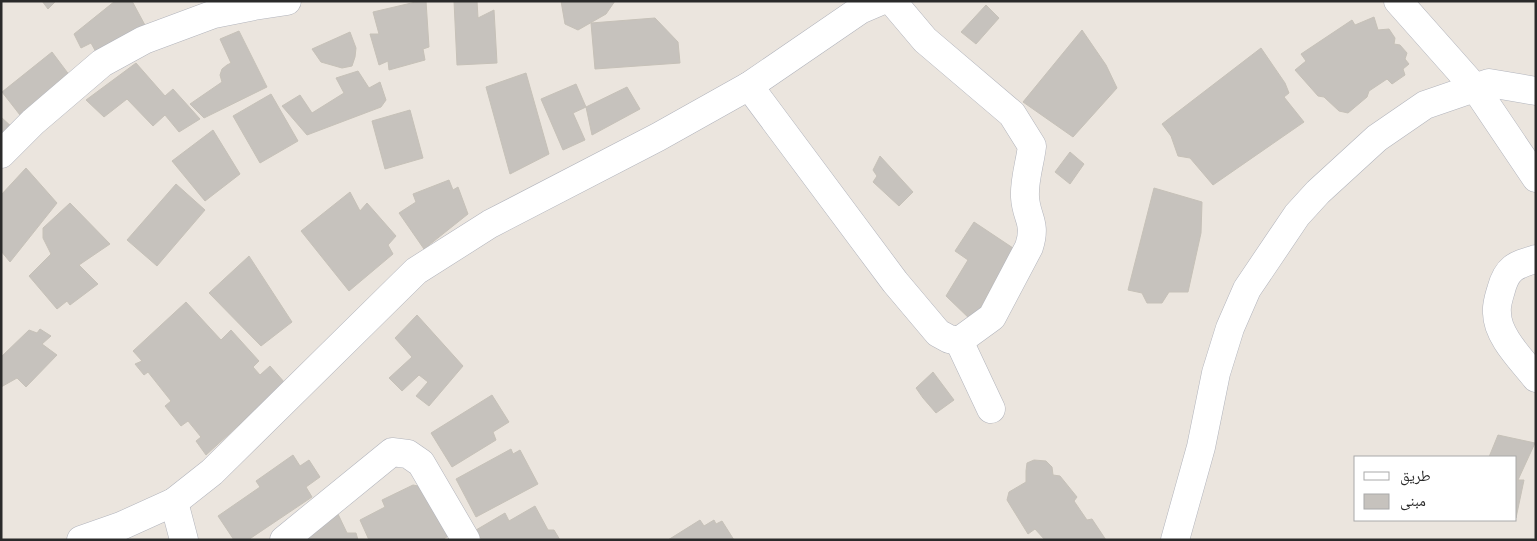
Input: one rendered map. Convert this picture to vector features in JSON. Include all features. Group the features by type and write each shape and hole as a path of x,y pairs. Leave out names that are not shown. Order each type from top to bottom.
{"street":[{"path":"1,154 33,122 102,63 144,40 214,14 287,1"},
{"path":"749,86 895,282 938,333 949,339 959,341 992,317 1033,237 1032,223 1025,198 1032,146 1012,114 925,40 892,1"},
{"path":"1398,1 1476,89 1536,178"},
{"path":"81,540 121,526 174,502 212,472 416,271 490,224 674,129 749,86 869,4"},
{"path":"1175,540 1201,447 1216,373 1230,328 1247,289 1297,215 1318,192 1377,138 1425,105 1489,83 1536,91"},
{"path":"1536,258 1516,265 1510,270 1502,284 1497,302 1497,313 1501,330 1516,354 1536,378"},
{"path":"959,341 991,409"},
{"path":"284,540 392,452 408,454 420,463 466,540"},
{"path":"174,502 184,540"}],"building":[{"path":"42,1 56,1 48,9"},
{"path":"115,1 132,1 146,27 102,63 91,43 81,48 74,34"},
{"path":"426,1 429,47 423,49 425,60 389,70 388,61 379,65 370,34 379,34 373,12"},
{"path":"454,1 477,1 478,18 494,10 497,63 457,65"},
{"path":"561,1 615,1 606,14 578,30 565,24"},
{"path":"986,5 999,18 976,44 961,32"},
{"path":"1374,17 1378,30 1389,29 1395,38 1394,44 1400,45 1407,53 1405,59 1409,64 1403,69 1405,75 1392,84 1387,79 1369,91 1367,97 1348,113 1339,111 1324,97 1318,96 1295,70 1306,61 1301,54 1352,20 1355,25"},
{"path":"655,18 678,42 680,63 595,69 591,23"},
{"path":"1082,30 1106,65 1117,88 1073,137 1023,102"},
{"path":"239,31 267,87 204,118 190,104 222,82 220,75 222,69 231,63 220,39"},
{"path":"350,32 356,48 352,66 342,68 321,62 312,49"},
{"path":"1261,48 1285,83 1289,93 1284,97 1304,122 1213,185 1190,158 1178,156 1171,136 1162,124"},
{"path":"52,52 70,76 20,115 2,92"},
{"path":"136,63 165,96 173,89 200,119 179,132 165,115 153,126 127,99 104,117 86,100"},
{"path":"358,71 369,88 380,82 386,100 381,107 307,135 282,106 300,95 312,113 344,93 336,78"},
{"path":"526,73 549,154 510,174 486,87"},
{"path":"576,84 586,107 573,113 585,140 563,150 541,99"},
{"path":"627,87 640,109 592,135 586,107"},
{"path":"271,94 298,141 260,163 233,116"},
{"path":"410,110 423,158 385,169 372,121"},
{"path":"1,117 14,129 1,142"},
{"path":"213,130 240,174 205,201 172,161"},
{"path":"1070,152 1084,164 1070,184 1055,172"},
{"path":"880,156 913,192 899,206 873,182 877,176 873,170"},
{"path":"26,168 57,203 10,262 1,251 1,195"},
{"path":"449,180 453,190 458,187 468,214 424,249 399,213 416,202 413,194"},
{"path":"176,184 205,210 157,266 127,240"},
{"path":"1154,188 1202,202 1201,233 1188,292 1169,292 1162,303 1147,303 1142,293 1128,290"},
{"path":"350,192 360,211 367,203 396,236 388,245 393,254 349,291 301,231"},
{"path":"70,203 110,244 79,265 98,284 70,305 67,301 57,309 29,276 51,254 43,238 43,228"},
{"path":"974,222 1016,250 1007,276 996,278 973,322 946,296 968,260 955,251"},
{"path":"249,256 292,322 261,346 209,293"},
{"path":"186,302 221,340 231,330 259,361 253,367 260,375 270,366 285,383 206,455 196,441 201,437 188,421 181,426 165,406 171,401 148,372 144,375 135,364 142,361 133,351"},
{"path":"417,315 463,366 429,406 416,396 428,382 419,375 402,391 389,378 412,357 395,338"},
{"path":"40,329 51,336 42,344 57,355 26,387 17,378 1,387 1,357 29,330 37,333"},
{"path":"933,372 954,400 936,413 916,388"},
{"path":"492,395 509,422 493,432 496,440 452,467 431,433"},
{"path":"1498,435 1535,443 1518,480 1524,480 1517,513 1517,456 1489,456"},
{"path":"511,449 513,454 520,450 538,484 476,517 456,479"},
{"path":"293,455 300,466 309,460 320,477 306,487 312,497 248,540 234,540 218,516 260,487 256,481"},
{"path":"1034,460 1046,461 1052,467 1053,475 1060,476 1077,497 1074,501 1087,520 1092,519 1106,540 1045,540 1035,529 1028,534 1007,500 1009,492 1026,482 1027,463"},
{"path":"413,485 423,487 450,535 442,540 369,540 360,520 385,507 382,500"},
{"path":"535,506 548,530 554,530 560,540 482,540 476,530 505,513 509,521"},
{"path":"337,512 347,533 356,533 358,540 306,540"},
{"path":"700,520 704,526 714,520 716,524 722,521 734,540 668,540"}]}
